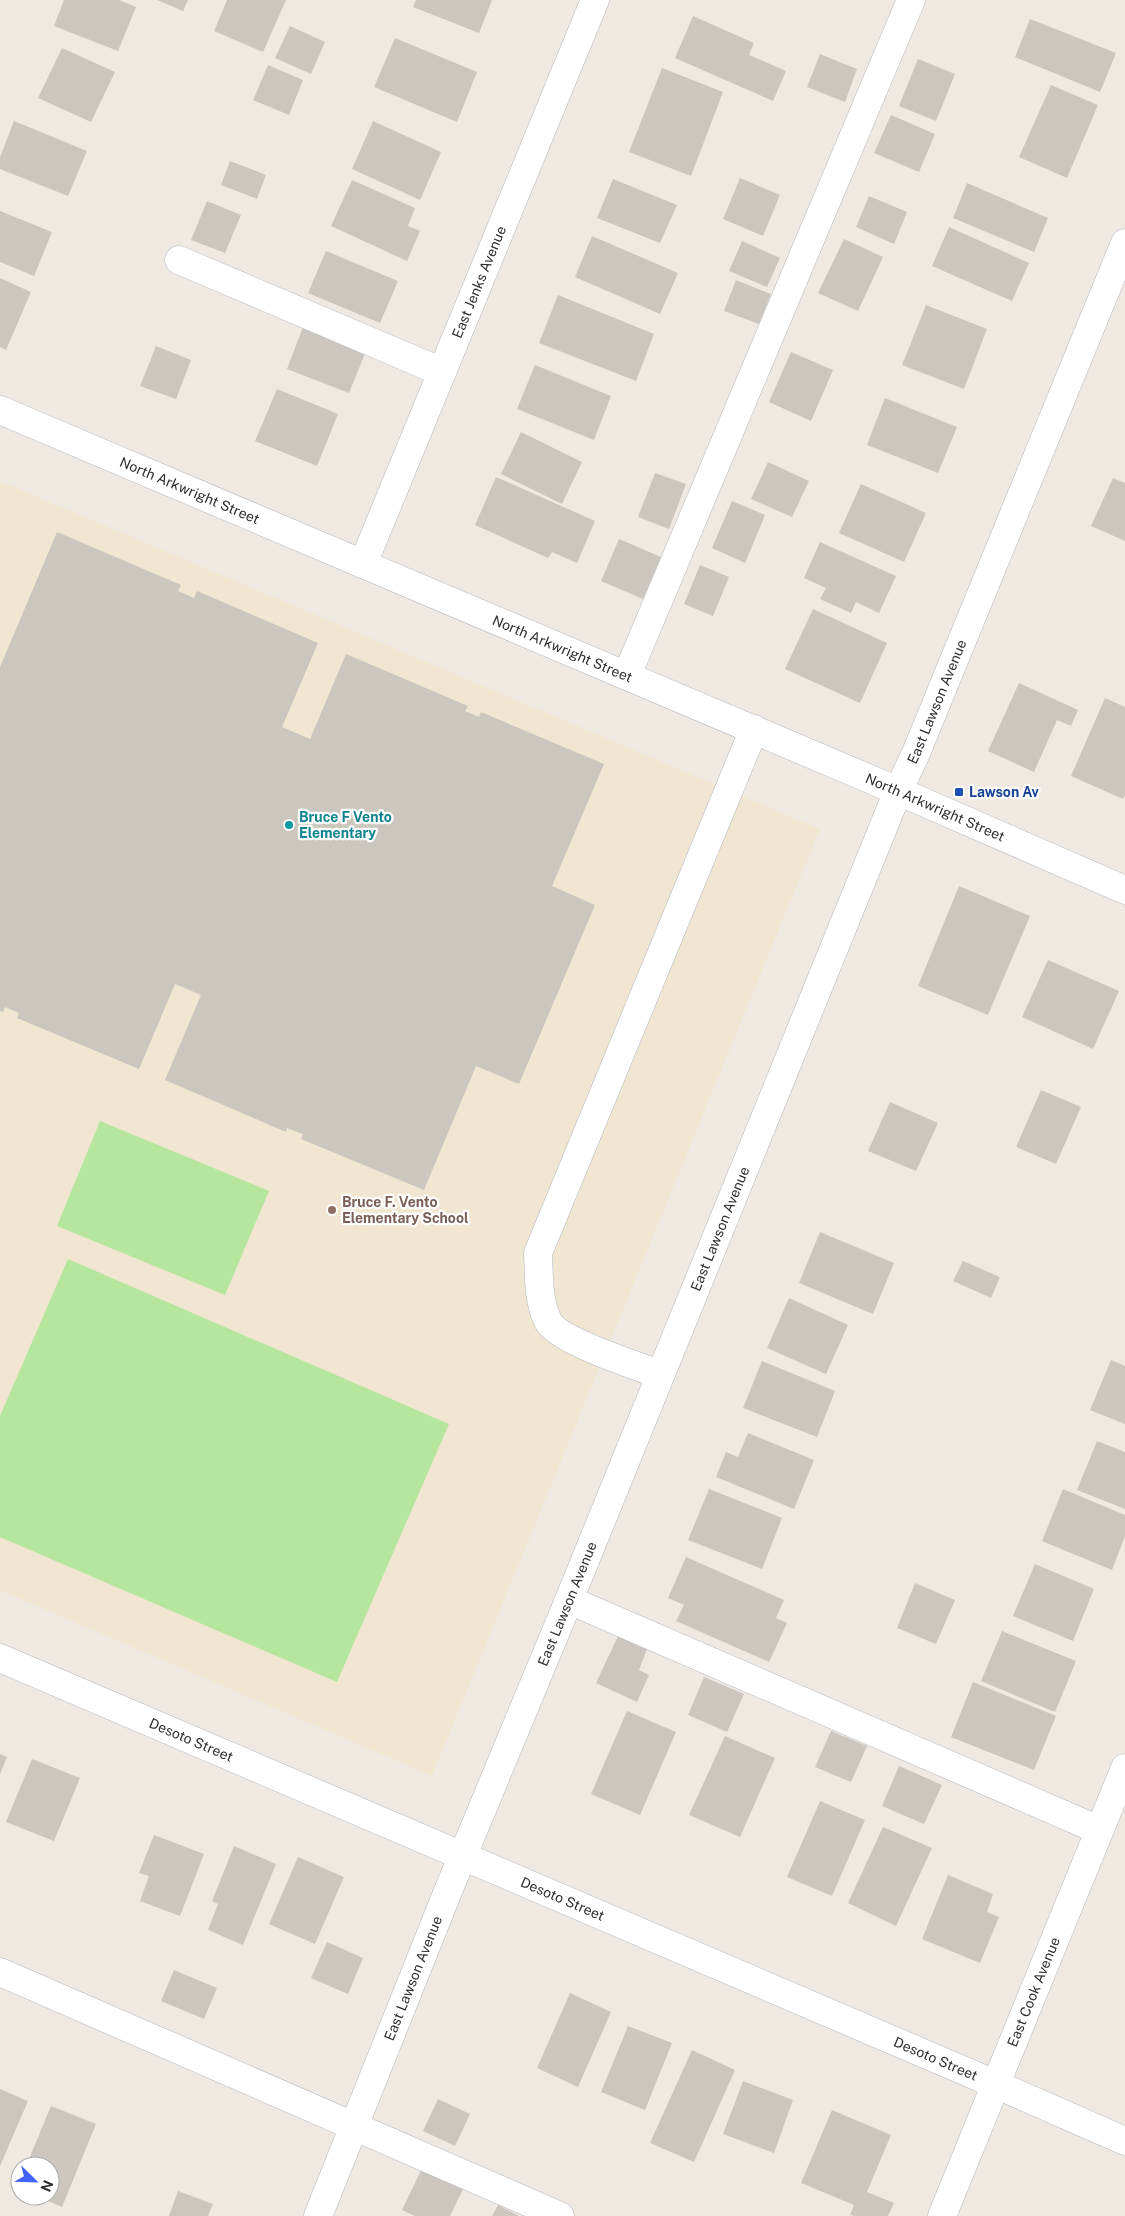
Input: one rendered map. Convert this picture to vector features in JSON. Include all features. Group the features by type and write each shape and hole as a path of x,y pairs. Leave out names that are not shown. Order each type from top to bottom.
{"street":[{"name":"East Jenks Avenue","path":"363,564 595,0"},
{"path":"627,675 911,0"},
{"name":"East Lawson Avenue","path":"318,2216 462,1856 569,1600 659,1374 898,790 916,753 1125,243"},
{"path":"179,260 442,372"},
{"name":"North Arkwright Street","path":"0,410 898,790 1125,890"},
{"path":"659,1374 575,1341 549,1323 540,1293 538,1253 754,729"},
{"path":"569,1600 1100,1830"},
{"name":"Desoto Street","path":"0,1658 1125,2141"},
{"name":"East Cook Avenue","path":"942,2216 1125,1768"},
{"path":"0,1972 560,2216"}],"shaded area":[{"name":"Bruce F. Vento Elementary School","path":"0,481 820,829 432,1776 0,1590"}],"green space":[{"path":"100,1121 269,1191 225,1295 57,1226"},
{"path":"68,1259 449,1424 337,1682 0,1537 0,1416"}],"building":[{"path":"64,0 119,0 136,7 118,51 54,26"},
{"path":"157,0 188,0 183,11"},
{"path":"227,0 286,0 263,52 214,31"},
{"path":"416,0 492,0 479,33 413,7"},
{"path":"693,16 754,43 749,55 786,71 773,101 675,58"},
{"path":"1030,19 1116,53 1100,92 1015,57"},
{"path":"290,26 325,42 311,74 275,58"},
{"path":"395,38 477,72 457,122 374,87"},
{"path":"62,48 115,72 91,122 38,98"},
{"path":"820,54 857,69 845,102 807,87"},
{"path":"918,59 955,74 936,121 899,106"},
{"path":"268,65 303,80 289,115 253,100"},
{"path":"662,68 723,92 691,176 629,152"},
{"path":"1051,85 1098,105 1067,178 1019,157"},
{"path":"891,115 935,134 919,172 874,153"},
{"path":"14,121 87,151 68,196 0,169 0,157"},
{"path":"373,121 441,152 420,200 352,169"},
{"path":"230,161 266,175 257,199 221,185"},
{"path":"740,178 780,195 763,236 723,219"},
{"path":"613,179 677,205 660,243 597,218"},
{"path":"352,180 415,208 408,226 420,231 407,261 331,226"},
{"path":"967,183 1048,218 1034,252 953,218"},
{"path":"869,196 907,212 894,244 856,227"},
{"path":"207,201 241,215 225,253 191,240"},
{"path":"0,211 52,232 34,276 0,262"},
{"path":"949,227 1029,263 1012,301 932,266"},
{"path":"592,236 678,273 660,314 575,277"},
{"path":"844,239 883,257 858,311 818,293"},
{"path":"742,241 780,258 767,287 729,271"},
{"path":"326,251 398,281 380,323 308,293"},
{"path":"0,278 31,292 6,350 0,347"},
{"path":"736,280 771,294 759,324 724,311"},
{"path":"558,295 654,334 636,381 539,343"},
{"path":"926,305 987,329 964,389 902,365"},
{"path":"303,327 366,351 349,393 287,369"},
{"path":"156,346 191,360 176,399 140,386"},
{"path":"791,352 833,370 811,421 769,402"},
{"path":"535,365 611,396 594,440 517,409"},
{"path":"277,389 338,414 317,466 255,441"},
{"path":"885,398 957,427 938,473 867,445"},
{"path":"521,432 582,462 562,504 501,474"},
{"path":"768,462 809,481 792,517 751,499"},
{"path":"655,473 686,484 669,529 638,517"},
{"path":"496,477 595,521 577,563 552,552 548,558 475,525"},
{"path":"1113,478 1125,483 1125,541 1091,526"},
{"path":"861,484 926,513 904,562 839,533"},
{"path":"732,501 765,515 745,563 712,548"},
{"name":"Bruce F Vento Elementary","path":"57,532 181,585 178,591 194,598 197,591 318,643 282,727 310,739 346,654 468,706 465,711 479,717 481,712 604,764 552,886 595,905 519,1084 476,1066 424,1190 301,1139 303,1134 287,1128 286,1132 165,1080 201,995 175,984 139,1069 17,1018 19,1013 5,1007 3,1012 0,1011 0,667"},
{"path":"619,539 661,557 643,599 601,581"},
{"path":"820,542 896,576 879,613 856,602 851,613 820,599 826,588 804,578"},
{"path":"700,565 729,577 713,616 684,604"},
{"path":"813,609 887,643 860,703 785,669"},
{"path":"1019,683 1078,710 1071,726 1057,720 1034,772 988,751"},
{"path":"1105,698 1125,707 1125,795 1123,799 1071,776"},
{"path":"959,886 1030,916 988,1015 918,986"},
{"path":"1048,960 1119,991 1093,1049 1022,1017"},
{"path":"1041,1090 1081,1107 1056,1164 1016,1147"},
{"path":"890,1102 938,1123 916,1171 868,1151"},
{"path":"820,1232 894,1263 873,1314 799,1283"},
{"path":"963,1261 1000,1277 991,1298 953,1281"},
{"path":"789,1298 848,1325 826,1374 767,1348"},
{"path":"1111,1360 1125,1366 1125,1424 1090,1410"},
{"path":"762,1361 835,1391 817,1437 743,1408"},
{"path":"748,1433 814,1460 794,1509 716,1477 726,1452 738,1457"},
{"path":"1097,1441 1125,1452 1125,1509 1077,1490"},
{"path":"709,1489 782,1518 762,1569 688,1540"},
{"path":"1063,1489 1125,1515 1125,1536 1112,1570 1042,1541"},
{"path":"686,1557 784,1600 776,1618 787,1623 769,1662 676,1621 684,1605 668,1598"},
{"path":"1035,1564 1094,1589 1073,1641 1013,1616"},
{"path":"915,1583 955,1600 936,1644 897,1628"},
{"path":"1002,1631 1076,1661 1055,1712 981,1681"},
{"path":"618,1636 647,1649 639,1670 649,1675 637,1702 596,1683"},
{"path":"704,1677 744,1694 727,1732 688,1715"},
{"path":"973,1682 1056,1716 1034,1770 951,1737"},
{"path":"627,1711 676,1732 640,1815 591,1794"},
{"path":"831,1731 867,1746 851,1782 815,1767"},
{"path":"725,1736 775,1758 740,1837 689,1815"},
{"path":"0,1754 7,1757 0,1774"},
{"path":"32,1759 80,1778 54,1841 6,1822"},
{"path":"899,1766 942,1785 924,1824 882,1806"},
{"path":"820,1801 865,1820 832,1896 787,1877"},
{"path":"883,1827 932,1848 896,1926 848,1903"},
{"path":"154,1835 204,1854 180,1916 140,1901 149,1876 139,1873"},
{"path":"234,1846 276,1864 243,1945 208,1930 218,1904 212,1901"},
{"path":"298,1857 344,1877 315,1944 269,1924"},
{"path":"948,1875 993,1894 987,1912 999,1917 980,1963 922,1939"},
{"path":"327,1942 363,1958 348,1994 311,1978"},
{"path":"174,1970 217,1988 204,2019 161,2001"},
{"path":"570,1993 611,2012 578,2087 537,2068"},
{"path":"628,2026 672,2043 645,2110 601,2092"},
{"path":"692,2050 735,2070 694,2162 650,2143"},
{"path":"743,2081 793,2100 774,2153 723,2134"},
{"path":"0,2089 28,2101 0,2166"},
{"path":"438,2099 470,2114 455,2146 423,2131"},
{"path":"51,2106 96,2124 62,2207 60,2206 60,2156 30,2156"},
{"path":"832,2110 891,2135 867,2192 894,2203 888,2216 850,2215 854,2205 801,2183"},
{"path":"423,2166 465,2185 450,2216 415,2216 402,2210"},
{"path":"178,2191 213,2204 208,2216 169,2216"},
{"path":"498,2205 519,2216 492,2216"}],"place":[{"name":"Lawson Av","path":"959,792"},
{"name":"Bruce F Vento Elementary","path":"289,825"},
{"name":"Bruce F. Vento Elementary School","path":"332,1210"}]}
